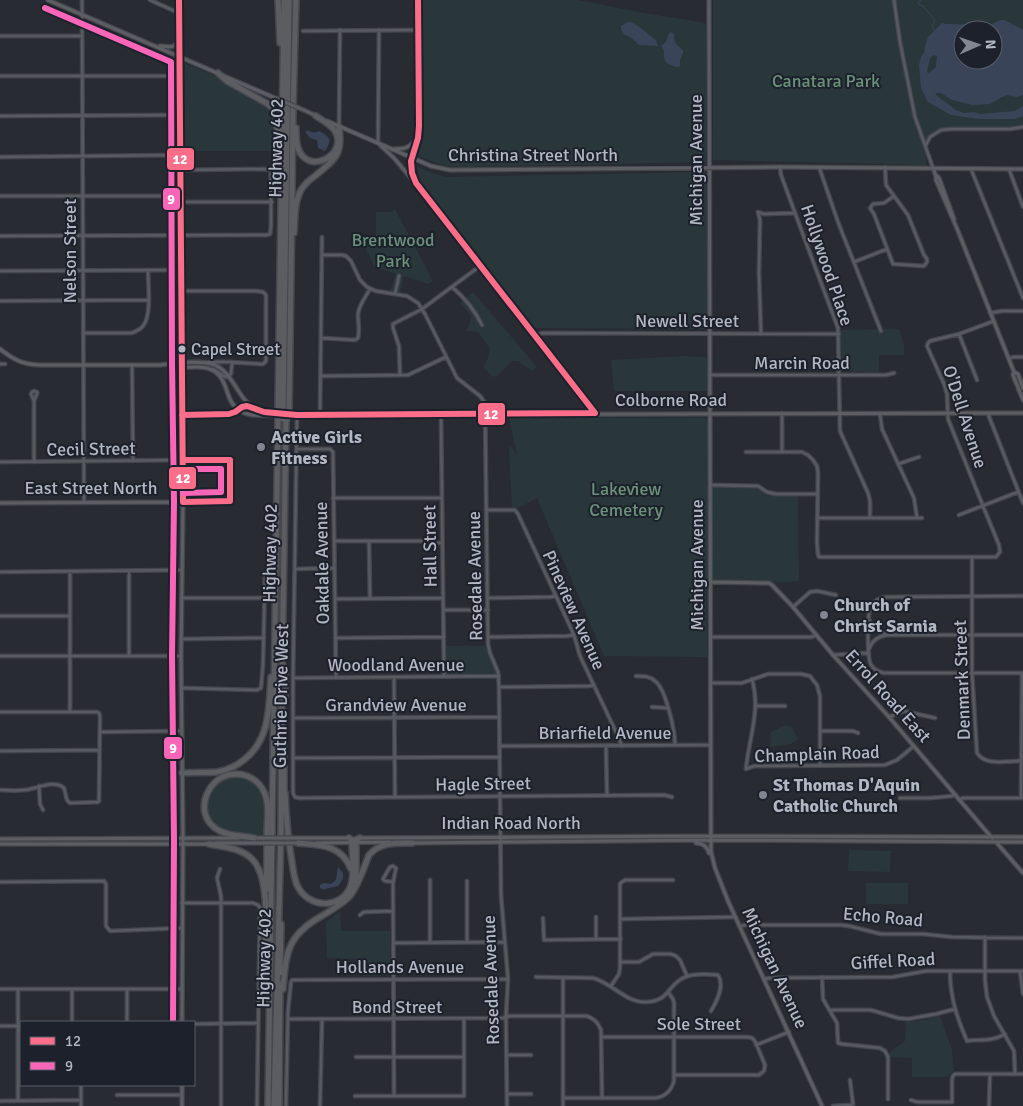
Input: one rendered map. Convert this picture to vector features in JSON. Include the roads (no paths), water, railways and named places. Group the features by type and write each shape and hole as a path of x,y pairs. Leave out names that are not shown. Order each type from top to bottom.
{"highway":[{"path":"278,0 282,121"},
{"name":"Highway 402","path":"267,1106 276,589 284,414 280,289 284,0"},
{"path":"291,274 295,18 293,0"},
{"name":"Highway 402","path":"274,1106 281,837 284,414 293,0"},
{"path":"218,73 227,81 268,104 276,115 279,180 278,256 280,289"},
{"path":"294,97 298,147 305,158 318,162 331,156 336,149 337,140 333,128 316,116"},
{"path":"278,1106 284,786 284,414 291,274 298,199 305,185 332,162 338,154 341,140 340,127"},
{"path":"182,773 216,772 230,769 252,754 259,744 266,727 268,710 276,589"},
{"path":"254,838 223,832 213,826 208,819 204,807 206,796 212,785 222,777 235,774 250,777 259,784 266,797 268,808 266,925 267,1106"},
{"path":"284,786 290,855 295,879 306,897 314,902 323,904 332,903 346,893 351,885 352,841"},
{"path":"352,841 360,838"},
{"path":"297,840 336,850 348,862 352,876"},
{"path":"352,841 357,870 355,886"},
{"path":"280,1033 285,965 289,948 295,938 304,928 339,905 351,894 369,854 373,850 391,844 412,842"},
{"path":"210,844 239,850 255,862 263,884 266,925"}],"main road":[{"name":"Christina Street North","path":"48,0 437,168 459,170 710,167 1023,169"},
{"path":"179,0 183,460 181,639 182,1021"},
{"path":"418,0 419,126 418,138 412,158 412,173 419,188"},
{"name":"Michigan Avenue","path":"710,0 711,852 715,868 735,917 822,1106"},
{"path":"155,45 174,47 178,42 180,33"},
{"path":"392,149 403,149 411,145 417,135 419,126"},
{"path":"378,143 394,158 419,188 592,407 594,414"},
{"path":"933,168 936,180 1009,359 1023,400"},
{"path":"0,350 20,363 29,365 168,364 173,367 208,362 219,367 229,376 243,398 254,408"},
{"path":"181,365 205,368 215,372 222,380 230,402 238,410"},
{"path":"1014,372 1018,374 1023,388"},
{"name":"Colborne Road","path":"254,408 264,412 297,415 1023,413"},
{"name":"Colborne Road","path":"238,410 254,416 284,414"},
{"path":"702,414 707,417 710,423"},
{"name":"East Street North","path":"0,503 183,502"},
{"name":"Errol Road East","path":"711,582 768,583 794,607 833,655 1023,873"},
{"name":"Indian Road North","path":"0,839 264,838 412,842 500,839 1023,837"},
{"name":"Indian Road North","path":"360,838 685,841 710,838 1023,842"},
{"name":"Indian Road North","path":"0,844 210,844 297,840"},
{"path":"685,841 704,845 715,868"},
{"path":"182,1086 182,1106"}],"street":[{"name":"Nelson Street","path":"82,0 84,502"},
{"path":"150,0 179,13"},
{"path":"894,0 898,36 917,122 933,168"},
{"path":"340,30 340,127"},
{"path":"378,143 379,30"},
{"path":"303,31 418,30"},
{"path":"0,36 82,36"},
{"path":"0,76 180,76"},
{"path":"0,116 181,115"},
{"path":"925,146 930,137 941,130 1010,130 1023,127"},
{"path":"0,157 181,155"},
{"name":"Hollywood Place","path":"780,167 781,175 838,326 840,433 868,493 870,518"},
{"path":"819,167 881,330"},
{"path":"885,167 886,186 894,196 905,210 910,218 927,259 923,266 918,264 892,264 888,249 870,208 874,204 884,203 894,196"},
{"path":"0,236 270,234 272,226 271,171 265,169 181,170"},
{"path":"972,169 1023,298"},
{"path":"1009,169 1023,207"},
{"path":"0,196 181,196"},
{"path":"181,202 272,202"},
{"path":"761,334 760,220 758,212 764,214 795,213"},
{"path":"320,414 322,237"},
{"path":"854,262 888,249"},
{"path":"321,338 355,340 358,338 359,311 370,288 360,280 348,257 342,255 322,255"},
{"path":"400,375 399,346 393,325 422,309 480,266"},
{"path":"83,334 132,333 140,330 148,318 148,270"},
{"path":"0,271 181,270"},
{"path":"395,294 399,276"},
{"path":"452,287 476,314 482,325"},
{"name":"Rosedale Avenue","path":"370,288 376,291 407,296 415,300 422,309 457,378 482,398 485,403 488,637 489,649 499,676 501,898 508,979 506,1017 507,1106"},
{"path":"181,291 257,291 265,293 267,297 267,358 265,362 260,364 208,362"},
{"path":"0,301 148,300"},
{"path":"990,313 1023,311"},
{"path":"977,380 959,334 994,321"},
{"name":"Newell Street","path":"534,335 543,333 839,334"},
{"name":"O'Dell Avenue","path":"959,334 930,341 927,344 947,394 948,419 1000,545 998,556 992,558 972,558"},
{"path":"321,376 412,374 446,357"},
{"path":"1009,359 1023,357"},
{"path":"205,368 217,370 226,377 231,374 232,362"},
{"path":"0,364 5,364"},
{"path":"132,365 133,461"},
{"name":"Marcin Road","path":"710,375 886,375 894,372"},
{"path":"34,401 34,462"},
{"name":"Colborne Road","path":"182,415 228,414 246,406 254,408"},
{"path":"228,414 244,413"},
{"path":"782,413 782,452"},
{"path":"988,413 1023,503"},
{"name":"Hall Street","path":"441,414 444,677"},
{"path":"880,414 882,429 914,498 917,518"},
{"name":"Guthrie Drive West","path":"295,797 293,793 293,678 297,415"},
{"name":"Oakdale Avenue","path":"296,449 330,449 333,452 336,678"},
{"path":"746,452 802,452 813,460 818,472 817,518 819,557 972,558"},
{"path":"898,464 918,457"},
{"name":"Cecil Street","path":"0,462 183,460"},
{"path":"711,485 758,486 767,492 776,494 817,494"},
{"path":"959,515 1018,492"},
{"path":"333,498 442,498"},
{"name":"Pineview Avenue","path":"486,510 512,510 516,512 574,634 580,656 622,746"},
{"path":"817,518 922,518"},
{"path":"334,541 422,541 443,543"},
{"path":"369,541 370,598"},
{"name":"Denmark Street","path":"972,558 972,673 977,752 979,756 990,761 1019,761 1022,758"},
{"path":"295,568 334,568"},
{"path":"0,572 182,570"},
{"path":"70,571 70,712"},
{"path":"129,571 129,656"},
{"path":"182,688 257,690 261,688 263,674 265,575"},
{"path":"794,607 810,592 836,595"},
{"path":"488,598 556,596"},
{"path":"959,800 963,798 1022,798 1022,673 884,673 876,670 871,664 868,653 869,610 873,603 884,597 1023,596"},
{"path":"182,598 265,598"},
{"path":"335,599 443,598"},
{"path":"443,610 488,610"},
{"path":"0,616 70,616"},
{"path":"868,617 874,628 888,635"},
{"path":"488,637 567,636 574,634"},
{"path":"710,637 812,637 816,635"},
{"path":"868,653 875,639 888,635 1023,635"},
{"path":"335,638 444,637"},
{"path":"181,639 264,638"},
{"path":"833,655 868,653"},
{"path":"0,656 181,656"},
{"path":"711,684 737,684 768,674 801,674 810,676 817,685 820,696 820,766"},
{"name":"Woodland Avenue","path":"293,678 499,676"},
{"path":"636,676 649,677 656,681 663,691 675,732 676,745"},
{"path":"394,677 395,797"},
{"name":"Champlain Road","path":"752,679 755,691 755,721 746,769 754,766 885,765 897,760 914,746"},
{"path":"499,686 589,686 594,684"},
{"path":"755,706 785,706"},
{"path":"652,707 667,708"},
{"path":"889,717 904,711 935,718"},
{"path":"0,712 99,713 100,716 98,802 70,802 67,800 64,788 61,785 45,785 27,790 0,790"},
{"name":"Grandview Avenue","path":"293,718 499,716"},
{"path":"100,732 182,731"},
{"path":"821,731 853,731 858,733"},
{"name":"Briarfield Avenue","path":"500,746 711,745"},
{"path":"606,746 607,795"},
{"path":"0,750 100,750"},
{"path":"293,758 500,757"},
{"path":"39,786 40,804 43,810"},
{"name":"Hagle Street","path":"295,797 664,794 672,797"},
{"path":"900,798 931,798 952,796 954,794"},
{"path":"393,882 385,881 383,878 390,867 393,866 396,868 393,882 394,1096"},
{"path":"220,869 217,878 221,904 221,1106"},
{"path":"430,880 430,943"},
{"path":"612,986 619,974 620,962 620,884 625,880 673,880"},
{"path":"0,882 102,881 106,883 106,926 110,931 182,928"},
{"path":"467,881 467,942"},
{"path":"182,904 253,903 260,908 257,1106"},
{"path":"360,915 364,912 393,912"},
{"path":"596,917 596,939"},
{"path":"620,919 735,917"},
{"path":"543,918 544,940 621,939"},
{"name":"Echo Road","path":"740,927 841,925 882,934 1023,938"},
{"path":"985,937 985,971 988,1001 994,1016 1014,1051 1015,1073"},
{"path":"393,943 505,942"},
{"path":"620,962 639,962 653,954 671,954 680,960 686,976"},
{"path":"950,971 955,1009 967,1040 991,1040 1005,1034"},
{"name":"Giffel Road","path":"764,979 893,977 918,972 950,971 1021,971"},
{"path":"1021,971 1023,994"},
{"path":"536,977 593,978 612,986 633,1000 645,1002 656,1001 661,998 678,981 686,976 718,975 720,979 720,994 711,1011"},
{"path":"822,977 823,999 836,1023 838,1043 880,1048 886,1052 888,1057 888,1099"},
{"path":"563,978 564,1106"},
{"name":"Hollands Avenue","path":"288,1019 290,984 292,980 508,979"},
{"path":"0,988 182,988"},
{"path":"18,988 20,1026 18,1100"},
{"path":"72,988 72,1021"},
{"path":"127,988 127,1021"},
{"path":"564,1098 660,1097 666,1095 672,1089 674,1081 674,1003 668,992"},
{"path":"830,1011 871,1010 908,1019 955,1009"},
{"name":"Bond Street","path":"288,1019 587,1016 598,1023 602,1037"},
{"path":"355,1096 464,1096 464,1018"},
{"path":"286,1106 288,1019"},
{"path":"320,1106 322,1020"},
{"path":"195,1024 258,1023"},
{"path":"0,1026 20,1026"},
{"name":"Sole Street","path":"602,1037 747,1036 753,1039 756,1045 789,1032"},
{"path":"602,1037 602,1098"},
{"path":"674,1075 759,1075 764,1071 765,1065 756,1045"},
{"path":"507,1055 531,1055"},
{"path":"356,1057 464,1057"},
{"path":"989,1106 990,1074"},
{"path":"911,1100 917,1102 952,1102 952,1079 954,1075 1023,1074"},
{"path":"833,1106 850,1106 853,1104 850,1080"},
{"path":"81,1086 81,1106"},
{"path":"507,1094 530,1094"},
{"path":"117,1095 182,1095"},
{"path":"0,1101 81,1100"}],"water":[{"path":"1003,20 1023,30 1023,95 1017,97 1007,95 990,104 972,105 952,100 941,93 935,93 956,110 964,113 974,112 980,114 1015,111 1023,106 1023,116 1015,119 979,119 951,115 928,102 921,88 919,65 928,37 942,23 953,24 953,70 1003,70","holes":["933,55 937,56 936,67 929,73 927,72 930,58"]},
{"path":"631,22 656,40 658,46 639,45 624,34 621,26"},
{"path":"671,32 674,34 676,44 683,50 680,66 677,67 666,62 664,50 661,46 666,42"},
{"path":"308,130 311,132 319,131 328,137 330,141 325,151 318,148 317,140 310,138 305,132"},
{"path":"338,867 343,873 343,879 338,886 325,890 320,888 320,885 324,883 331,884 336,880"}],"waterway":[{"path":"922,0 918,2 919,5 923,6 935,20 932,26 934,30"}],"place":[{"name":"Capel Street","path":"182,349"},
{"name":"Active Girls Fitness","path":"261,447"},
{"name":"Church of Christ Sarnia","path":"824,615"},
{"name":"St Thomas D'Aquin Catholic Church","path":"763,795"}],"park label":[{"name":"Canatara Park","path":"826,81"},
{"name":"Brentwood Park","path":"393,250"},
{"name":"Lakeview Cemetery","path":"626,499"}]}
